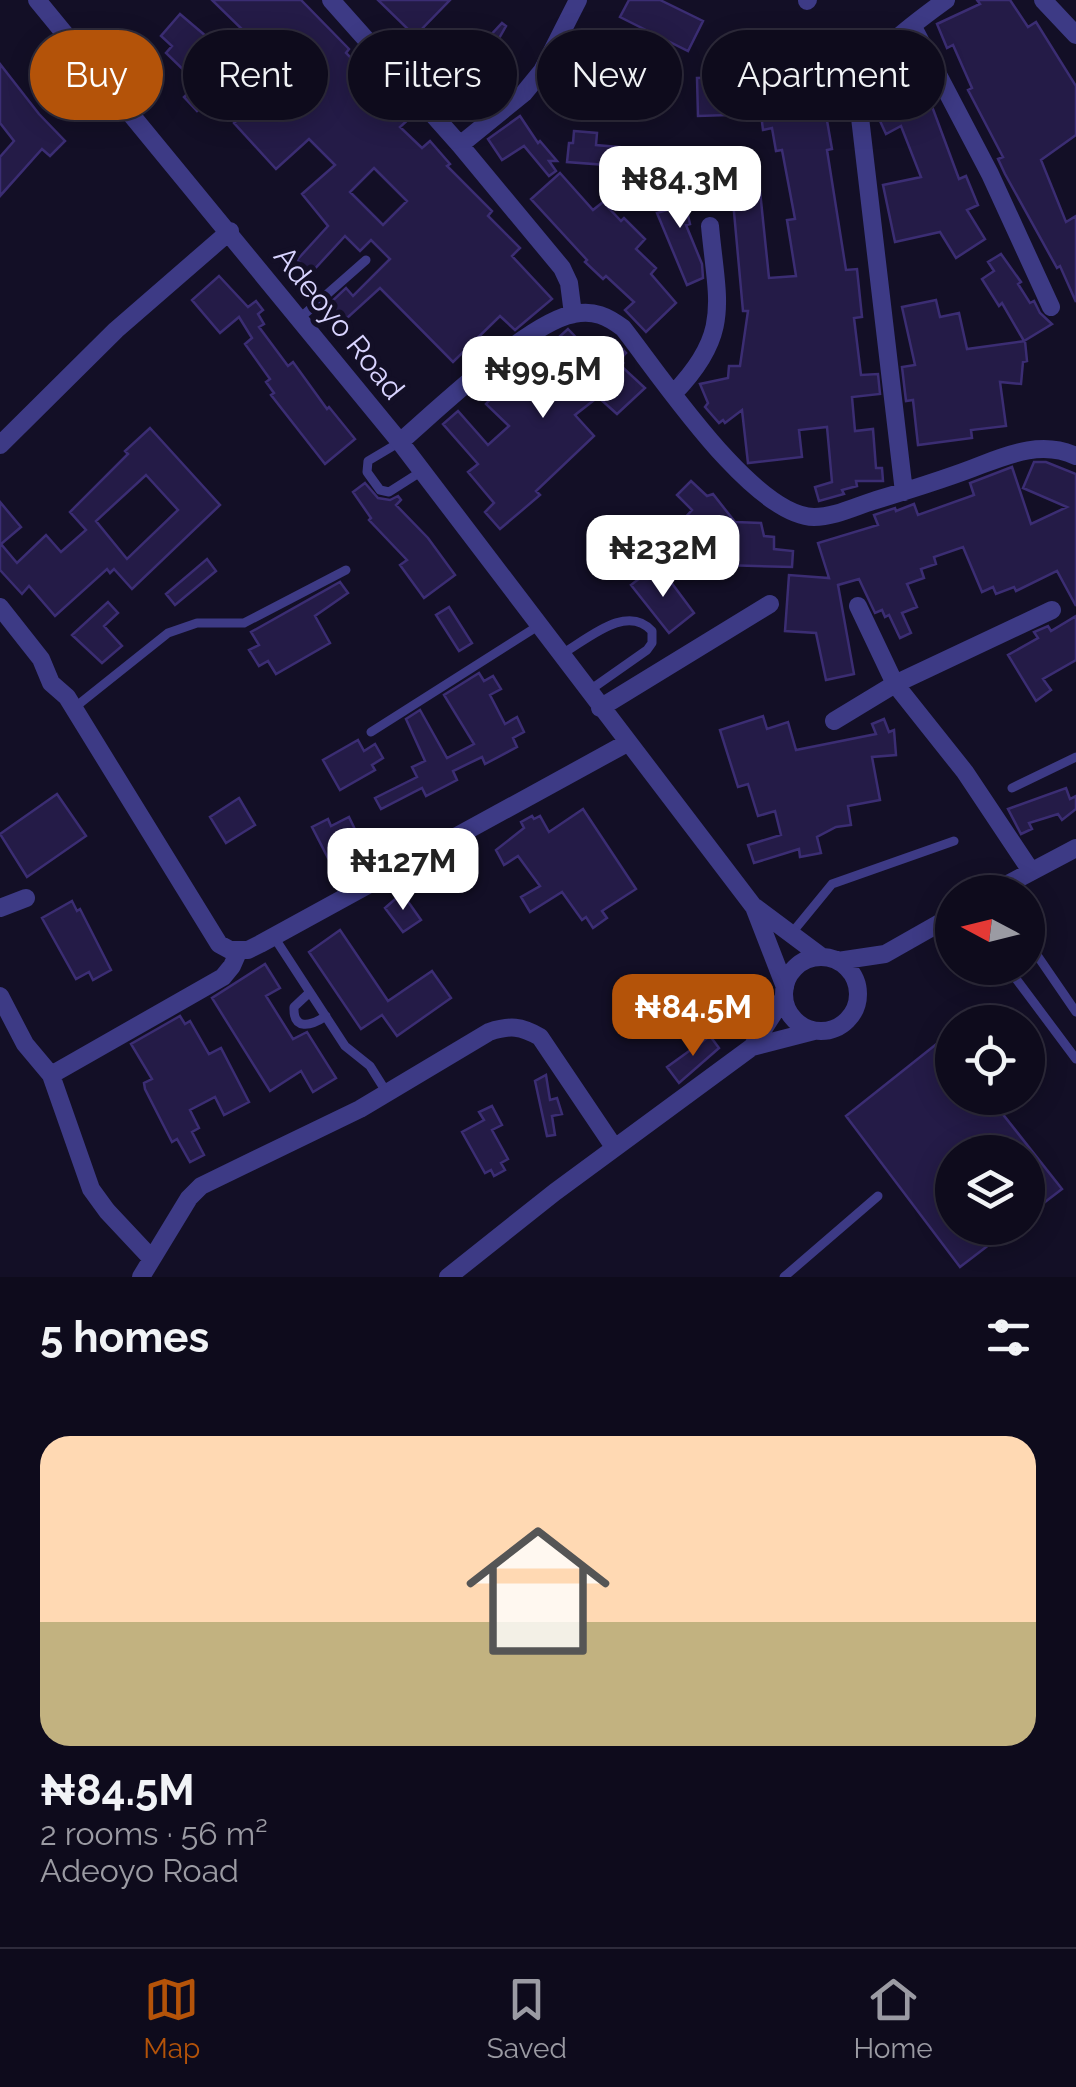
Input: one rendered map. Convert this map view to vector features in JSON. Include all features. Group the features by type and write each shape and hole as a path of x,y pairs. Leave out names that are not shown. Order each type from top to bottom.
{"street":[{"path":"460,145 542,71 578,0"},
{"path":"904,492 856,92 859,80 871,64 946,0"},
{"path":"1044,0 1076,34"},
{"name":"Adeoyo Road","path":"39,1 400,442 626,744 754,907 784,992"},
{"path":"342,3 562,268 569,283 573,314"},
{"path":"913,27 990,174 1051,306"},
{"path":"674,393 698,367 713,341 718,319 710,226"},
{"path":"0,445 116,330 230,232"},
{"path":"400,442 517,344 559,318 573,314 606,316 623,328 732,466 763,496 812,517 904,492 1013,452 1047,448 1076,456"},
{"path":"600,708 770,604"},
{"path":"858,606 896,684 965,772 1031,870"},
{"path":"0,607 40,659 51,683 67,697 219,944 230,950 248,950 274,937 626,744"},
{"path":"834,721 896,684 1052,610"},
{"path":"1022,875 1076,848"},
{"path":"0,908 26,898"},
{"path":"754,907 852,974 858,993"},
{"path":"752,1047 794,968 802,962 885,954 935,926"},
{"path":"50,1075 222,976 239,950"},
{"path":"448,1277 472,1269 614,1148 752,1047 841,1026 854,1011 858,993 885,954"},
{"path":"784,992 790,1015 814,1031"},
{"path":"0,996 25,1044 50,1075 92,1189 152,1259"},
{"path":"141,1277 189,1198 201,1186 360,1109 488,1032 506,1027 523,1027 540,1038 614,1148"}],"lane":[{"path":"300,318 366,260"},
{"path":"400,442 368,462 366,472 380,490 389,492 422,471"},
{"path":"74,708 168,633 197,622 244,623 346,570"},
{"path":"560,655 627,619 644,622 652,630 647,650 588,692"},
{"path":"372,732 538,626"},
{"path":"1012,788 1076,756"},
{"path":"791,934 832,884 954,841"},
{"path":"274,937 345,1046 370,1066 387,1093"},
{"path":"1045,967 1076,1012"},
{"path":"1021,985 1076,1058"},
{"path":"310,992 294,1007 296,1020 310,1026 326,1016"},
{"path":"784,1277 878,1196"}],"building":[{"path":"212,0 301,0 348,48 348,120 408,120 400,127 422,148 430,141 450,164 447,166 492,211 488,216 520,248 512,256 552,299 515,330 500,316 453,362 380,288 346,319 341,313 339,316 329,304 346,288 353,296 390,259 371,240 360,251 345,236 311,273 297,260 328,226 302,194 335,165 309,139 276,169 234,123 328,120 328,30 243,30","holes":["374,168 407,201 383,225 350,192"]},
{"path":"378,0 450,0 421,30 409,30"},
{"path":"629,0 660,0 703,21 688,51 682,48 682,30 646,30 620,17"},
{"path":"977,0 1010,0 1028,27 1036,22 1076,86 1076,135 1041,160 1066,222 1076,216 1076,302 1060,266 1057,268 1005,174 998,159 1003,157 968,90 972,88 953,45 947,48 945,30 940,30 937,24 980,4"},
{"path":"180,14 199,30 183,30 183,69 166,53 172,46 163,38"},
{"path":"0,64 30,102 30,120 45,120 65,141 50,156 42,149 0,196 0,157 14,141 0,123"},
{"path":"697,78 702,78 702,116 698,116"},
{"path":"520,116 538,143 557,161 549,161 556,171 549,176 524,146 502,160 488,139"},
{"path":"762,120 827,120 832,149 827,150 846,270 857,269 862,317 854,318 861,375 878,374 880,394 852,397 855,431 873,429 876,468 882,468 883,481 856,481 857,486 842,490 844,494 819,501 815,487 832,482 827,427 799,430 802,457 748,463 742,410 719,423 705,407 708,403 700,384 728,378 729,366 740,366 748,311 743,311 731,179 713,179 712,155 748,154 750,193 760,191 769,278 796,276 787,220 795,219 782,150 776,151 772,128 763,130"},
{"path":"880,120 937,120 959,179 966,176 978,205 967,210 985,239 956,258 940,232 895,242 883,185 921,177 901,126 886,134"},
{"path":"574,131 597,133 596,145 630,148 660,158 658,182 605,173 606,165 567,162"},
{"path":"560,173 593,210 603,202 645,239 636,249 656,268 651,274 676,303 646,332 625,310 634,302 585,262 531,199"},
{"path":"679,177 690,224 686,225 702,264 703,278 687,285 657,213 667,210 660,182"},
{"path":"1001,254 1030,303 1034,301 1052,324 1024,341 1002,303 999,306 982,279 994,271 988,262"},
{"path":"219,276 248,307 256,301 263,310 258,314 264,324 259,327 288,366 293,362 355,439 325,464 271,395 274,393 266,382 270,379 245,344 252,338 239,317 220,333 192,300"},
{"path":"936,300 940,317 959,313 967,349 1025,341 1027,361 1023,362 1021,384 1000,382 1006,426 971,430 972,438 918,445 913,400 906,401 902,367 915,365 902,307"},
{"path":"568,329 594,356 613,339 626,353 619,360 623,363 620,365 645,388 617,414 598,397 575,415 594,436 536,491 540,495 500,529 485,512 494,503 468,472 478,464 443,424 458,411 488,445 509,426 486,404 525,362 528,365"},
{"path":"150,428 220,505 132,589 114,569 110,573 107,569 55,616 29,586 22,594 0,570 0,502 21,527 1,544 17,563 46,535 61,552 86,530 70,512 128,454 125,451","holes":["146,475 178,510 127,559 96,521"]},
{"path":"1034,462 1046,462 1076,474 1076,606 1057,571 1016,591 1014,587 996,594 993,587 982,592 963,547 934,557 936,564 921,569 924,578 907,584 917,607 902,613 911,633 900,638 889,615 885,617 882,610 875,613 859,579 838,585 854,674 826,680 816,633 785,631 789,575 829,578 818,543 878,525 874,515 895,508 896,511 914,504 918,515 974,495 970,483 1012,467 1031,524 1067,507 1023,488"},
{"path":"691,481 707,496 713,494 735,522 761,523 764,536 774,537 774,549 793,551 792,567 723,565 725,538 700,562 671,533 692,510 677,495"},
{"path":"365,483 378,498 390,500 398,496 401,500 396,505 428,538 455,575 424,598 400,565 407,560 369,520 353,492"},
{"path":"207,559 216,571 175,605 166,594"},
{"path":"662,570 694,613 669,633 631,585 649,571 654,576"},
{"path":"340,582 348,593 315,616 330,643 276,674 268,661 259,666 249,650 259,645 251,632"},
{"path":"108,602 118,613 104,626 122,646 102,663 72,635"},
{"path":"449,607 472,643 459,651 436,615"},
{"path":"1076,616 1076,660 1043,679 1051,690 1036,701 1008,655 1038,638 1034,632 1048,626 1051,631"},
{"path":"479,673 484,681 493,676 501,689 490,695 505,724 517,717 524,732 513,738 517,747 485,764 482,757 453,771 457,780 426,796 422,788 381,809 375,798 417,777 412,767 425,761 406,719 420,710 447,758 474,744 444,695"},
{"path":"763,716 767,729 788,722 796,750 876,734 872,724 884,719 889,732 894,730 896,755 872,757 880,800 848,806 851,825 836,827 817,837 821,853 800,857 799,849 754,863 748,845 781,835 775,811 758,816 748,784 738,787 720,730"},
{"path":"358,740 364,751 375,744 383,758 372,765 375,770 340,790 323,760"},
{"path":"1066,788 1070,799 1076,796 1076,809 1062,820 1058,814 1029,823 1032,829 1021,834 1008,809"},
{"path":"57,794 86,836 27,877 0,834"},
{"path":"239,798 255,825 226,843 210,817"},
{"path":"583,809 636,889 602,911 607,918 593,928 586,917 582,920 562,892 530,912 521,897 540,886 518,856 504,865 496,850 524,828 521,822 532,816 540,816 549,832"},
{"path":"349,817 363,846 352,852 349,847 328,858 312,827 328,819 331,826"},
{"path":"402,893 421,920 403,932 385,908"},
{"path":"72,901 77,911 80,909 111,970 93,980 89,972 76,979 42,918"},
{"path":"340,930 388,1001 432,971 451,998 397,1036 382,1015 361,1029 309,952"},
{"path":"265,964 280,988 266,996 293,1039 307,1032 336,1078 313,1092 301,1071 270,1091 212,998"},
{"path":"180,1016 185,1024 190,1021 209,1054 221,1048 249,1102 224,1115 215,1097 190,1110 199,1128 192,1132 204,1155 190,1162 177,1139 172,1142 145,1089 144,1083 152,1079 131,1044"},
{"path":"710,1036 719,1048 679,1083 667,1067"},
{"path":"935,1045 935,1115 1003,1115 1019,1135 935,1135 935,1234 846,1116"},
{"path":"546,1075 550,1100 557,1098 562,1114 552,1116 555,1135 547,1136 535,1081"},
{"path":"492,1106 502,1125 492,1130 508,1159 501,1163 505,1170 494,1176 491,1170 485,1173 462,1132 484,1120 479,1112"},
{"path":"1045,1168 1062,1189 1045,1202"},
{"path":"943,1245 989,1245 960,1267"}]}
